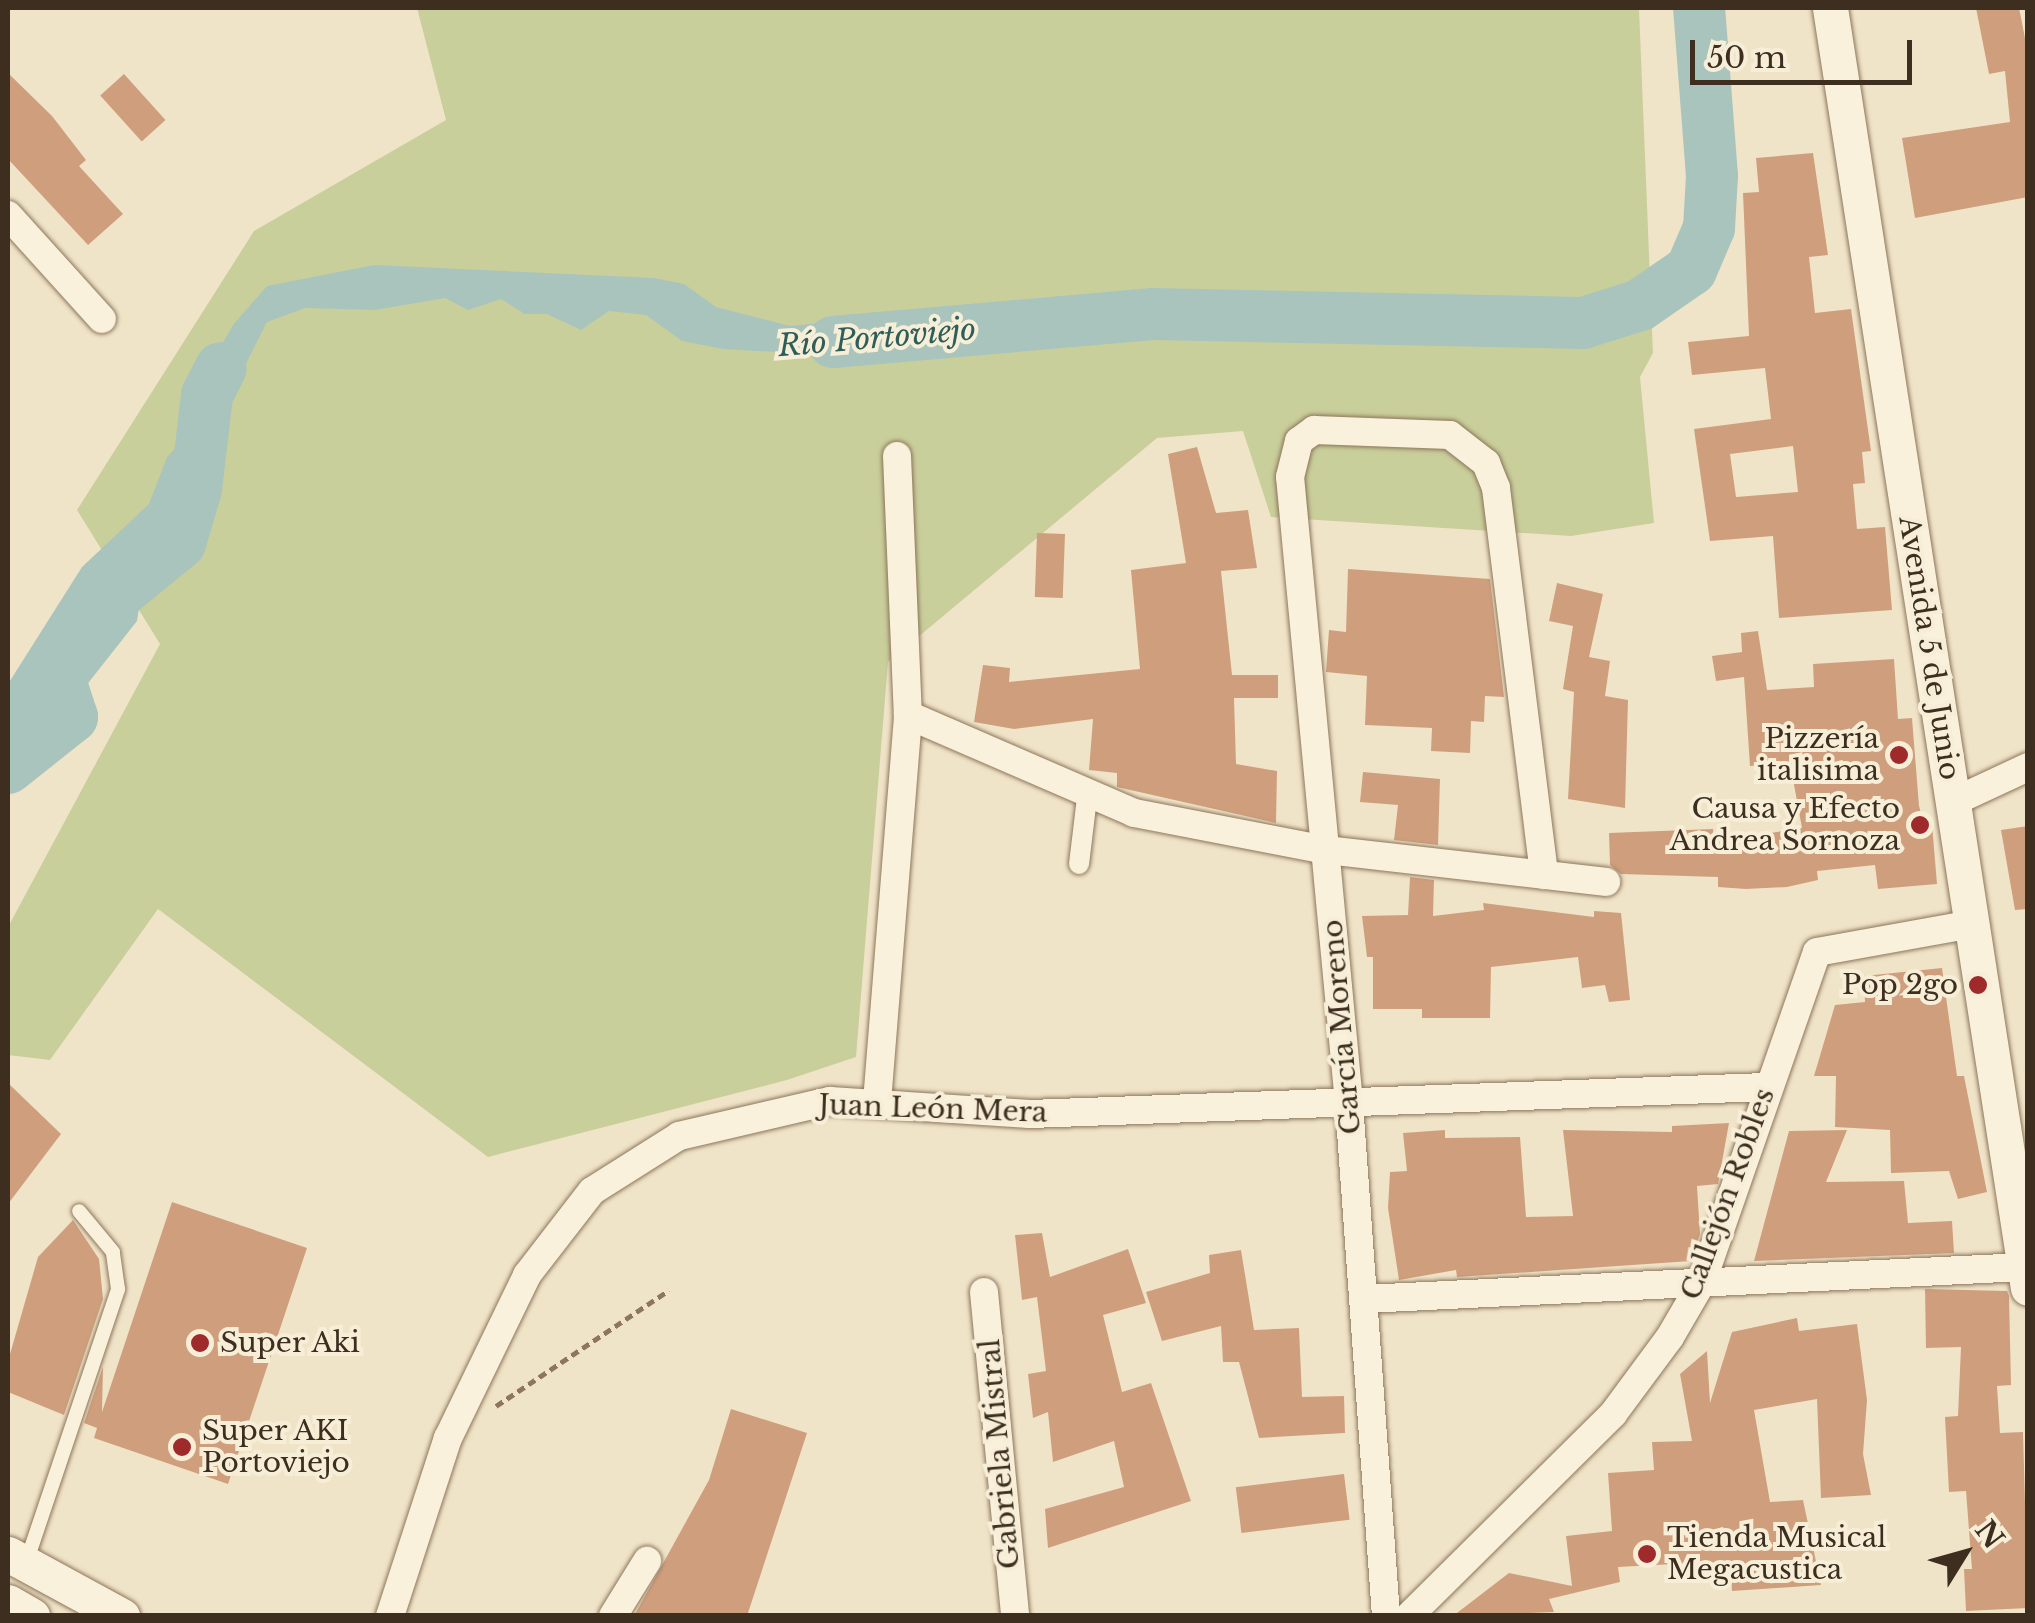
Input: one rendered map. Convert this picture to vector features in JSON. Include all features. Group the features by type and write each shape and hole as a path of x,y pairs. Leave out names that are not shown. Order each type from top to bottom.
{"street":[{"name":"Avenida 5 de Junio","path":"1830,8 2026,1278"},
{"path":"8,216 102,318"},
{"name":"García Moreno","path":"1386,1616 1350,1103 1290,477 1299,441 1314,430 1450,434 1486,463 1496,488 1544,875"},
{"path":"877,1102 908,715 897,456"},
{"path":"908,715 1088,798 1326,850 1606,882"},
{"path":"1953,802 2028,767"},
{"path":"1079,864 1088,798"},
{"name":"Callejón Robles","path":"1409,1616 1613,1414 1645,1376 1702,1282 1816,952 1973,924"},
{"name":"Juan León Mera","path":"390,1616 448,1438 526,1275 558,1228 613,1174 678,1136 734,1118 830,1101 1030,1114 1768,1087"},
{"path":"1364,1299 1702,1282 2026,1278"},
{"name":"Gabriela Mistral","path":"984,1292 1015,1616"},
{"path":"16,1559 122,1616"},
{"path":"613,1616 647,1560"},
{"path":"8,1602 32,1616"}],"lane":[{"path":"16,1559 118,1288 113,1252 79,1210"}],"path":[{"path":"448,1438 669,1290"}],"green space":[{"path":"417,8 1639,8 1653,353 1640,377 1654,523 1571,536 1271,517 1243,431 1157,438 888,662 856,1057 787,1080 488,1157 158,909 50,1060 8,1055 8,927 160,644 77,510 254,231 446,120"}],"water":[{"path":"374,265 654,278 684,284 716,307 790,326 890,316 941,318 860,357 723,349 682,341 646,315 609,311 581,330 547,314 525,314 501,299 468,310 445,298 375,310 305,308 267,322 219,417 192,448 191,467 213,498 171,514 147,556 137,621 8,785 8,684 82,567 149,504 167,457 179,444 185,408 233,325 267,286"}],"building":[{"path":"1976,8 2019,8 2028,53 2028,197 1915,218 1902,138 2010,122 2005,71 1989,74"},
{"path":"8,73 52,116 86,160 79,166 123,214 88,245 8,159"},
{"path":"124,74 165,120 142,141 100,95"},
{"path":"1813,153 1828,255 1809,257 1815,313 1851,309 1871,451 1862,452 1865,483 1853,484 1857,529 1885,527 1892,610 1779,618 1773,536 1710,541 1694,429 1771,419 1765,368 1692,375 1688,342 1749,336 1743,193 1759,192 1756,158","holes":["1793,446 1798,492 1736,497 1730,454"]},
{"path":"1197,447 1216,513 1248,510 1257,568 1221,571 1232,675 1278,675 1278,698 1234,698 1236,764 1277,771 1276,823 1117,787 1117,773 1089,770 1093,719 1014,729 974,722 983,665 1010,668 1009,682 1140,669 1131,570 1186,563 1168,454"},
{"path":"1037,533 1065,534 1063,598 1035,597"},
{"path":"1348,569 1490,579 1504,697 1485,696 1484,722 1471,721 1470,753 1431,751 1432,728 1365,725 1367,676 1326,672 1329,630 1346,632"},
{"path":"1557,583 1603,594 1589,657 1610,661 1605,696 1628,700 1625,808 1568,799 1574,692 1563,689 1573,626 1549,621"},
{"path":"1758,631 1767,690 1814,687 1813,664 1894,659 1898,719 1912,718 1919,806 1924,824 1932,824 1937,884 1878,889 1875,865 1817,871 1818,880 1787,887 1746,889 1718,887 1718,877 1621,874 1610,865 1609,833 1713,829 1714,842 1802,828 1790,763 1750,766 1744,677 1716,681 1712,656 1742,652 1741,633"},
{"path":"1363,772 1440,779 1438,845 1394,840 1398,805 1360,802"},
{"path":"2028,826 2028,909 2015,910 2001,830"},
{"path":"1410,877 1434,880 1433,916 1484,910 1483,903 1594,917 1594,911 1621,913 1630,1000 1609,1002 1605,985 1582,988 1578,957 1491,967 1490,1018 1422,1018 1422,1009 1373,1009 1373,957 1367,957 1362,916 1408,915"},
{"path":"1942,968 1957,1076 1964,1076 1987,1192 1958,1199 1949,1171 1891,1173 1890,1130 1835,1127 1836,1076 1814,1076 1835,1005 1865,1002 1864,976"},
{"path":"8,1083 61,1134 8,1204"},
{"path":"1729,1123 1718,1184 1697,1186 1700,1234 1691,1261 1457,1277 1456,1270 1399,1280 1388,1208 1390,1172 1407,1171 1403,1133 1445,1130 1445,1138 1520,1137 1526,1217 1573,1216 1563,1130 1672,1132 1672,1126"},
{"path":"1847,1130 1826,1182 1904,1181 1908,1223 1952,1221 1954,1253 1754,1261 1789,1131"},
{"name":"Super Aki","path":"172,1202 307,1248 228,1484 94,1438 97,1428 84,1423 103,1367 102,1412"},
{"path":"73,1220 99,1259 103,1299 64,1415 8,1392 8,1361 38,1257"},
{"path":"1042,1233 1050,1277 1128,1249 1146,1303 1103,1315 1122,1392 1151,1383 1191,1501 1048,1548 1045,1509 1124,1487 1114,1441 1053,1462 1048,1412 1033,1418 1028,1374 1046,1371 1037,1297 1022,1300 1015,1235"},
{"path":"1241,1250 1254,1330 1299,1328 1302,1397 1344,1396 1345,1433 1259,1438 1239,1362 1223,1362 1221,1326 1162,1341 1146,1292 1210,1273 1209,1255"},
{"path":"1925,1289 2007,1291 2009,1296 2011,1385 1997,1386 2000,1433 2023,1432 2028,1608 1966,1611 1964,1569 1972,1569 1966,1491 1949,1492 1945,1417 1958,1416 1961,1347 1926,1348"},
{"path":"1797,1318 1799,1331 1857,1324 1867,1400 1863,1454 1871,1495 1821,1498 1817,1399 1754,1410 1770,1502 1803,1500 1821,1585 1732,1591 1731,1570 1694,1574 1692,1563 1618,1567 1620,1582 1549,1599 1554,1612 1453,1616 1509,1573 1572,1586 1566,1536 1612,1531 1608,1473 1654,1470 1652,1442 1692,1441 1680,1374 1707,1351 1710,1403 1732,1332"},
{"path":"731,1409 807,1433 747,1616 634,1616 709,1480"},
{"path":"1344,1474 1350,1520 1241,1533 1236,1487"}],"waterway":[{"name":"Río Portoviejo","path":"833,342 1153,314 1583,323 1640,305 1691,270 1709,228 1712,176 1699,8"},
{"name":"Río Portoviejo","path":"8,768 72,717 56,668 74,630 180,543 196,489 207,395 221,368"}],"place":[{"name":"Pizzería italisima","path":"1899,755"},
{"name":"Causa y Efecto Andrea Sornoza","path":"1920,825"},
{"name":"Pop 2go","path":"1978,985"},
{"name":"Super Aki","path":"200,1343"},
{"name":"Super AKI Portoviejo","path":"182,1447"},
{"name":"Tienda Musical Megacustica","path":"1647,1554"}]}
